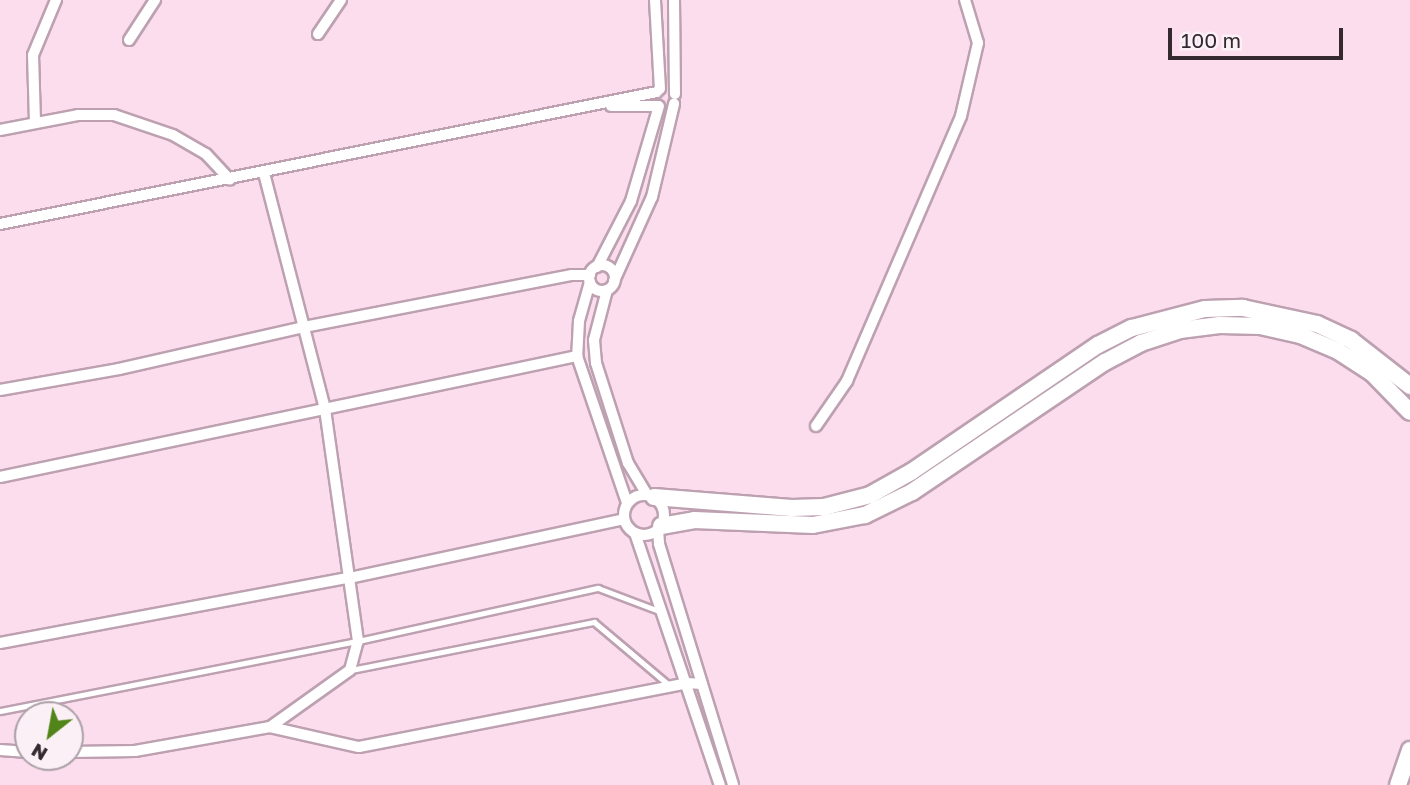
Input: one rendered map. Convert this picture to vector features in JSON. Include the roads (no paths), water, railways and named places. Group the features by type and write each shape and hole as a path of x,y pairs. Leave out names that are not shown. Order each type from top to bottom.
{"main road":[{"path":"650,496 792,508 862,497 898,481 1098,345 1132,328 1205,309 1242,308 1317,324 1362,347 1410,386"},
{"path":"659,527 694,520 813,525 864,515 912,492 1105,362 1141,342 1180,330 1233,325 1300,335 1338,351 1372,373 1410,412"},
{"path":"1398,785 1410,750"}],"street":[{"path":"35,122 33,55 56,0"},
{"path":"129,40 155,0"},
{"path":"318,34 341,0"},
{"path":"655,0 659,106 631,201 592,274 579,321 577,356 627,503 624,519 635,533 720,785"},
{"path":"674,0 675,99 652,197 611,286 594,340 596,363 628,463 664,513 659,527 659,544 733,785"},
{"path":"816,426 847,381 961,116 978,43 965,0"},
{"path":"0,224 230,180 658,90 669,88 675,99"},
{"path":"591,106 659,106 675,99"},
{"path":"0,130 78,115 114,115 144,122 206,154 230,180"},
{"path":"264,173 326,409 358,641 350,670 270,727"},
{"path":"0,390 120,369 304,327 572,275 612,270 611,286"},
{"path":"592,274 597,290 611,286"},
{"path":"0,477 577,356"},
{"path":"627,503 650,496"},
{"path":"0,643 349,578 624,519"},
{"path":"635,533 648,535 659,527"},
{"path":"84,751 135,751 270,727 359,747 670,686 702,684"}],"lane":[{"path":"0,711 358,641 598,588 661,612"},
{"path":"350,670 594,622 670,686"}]}
